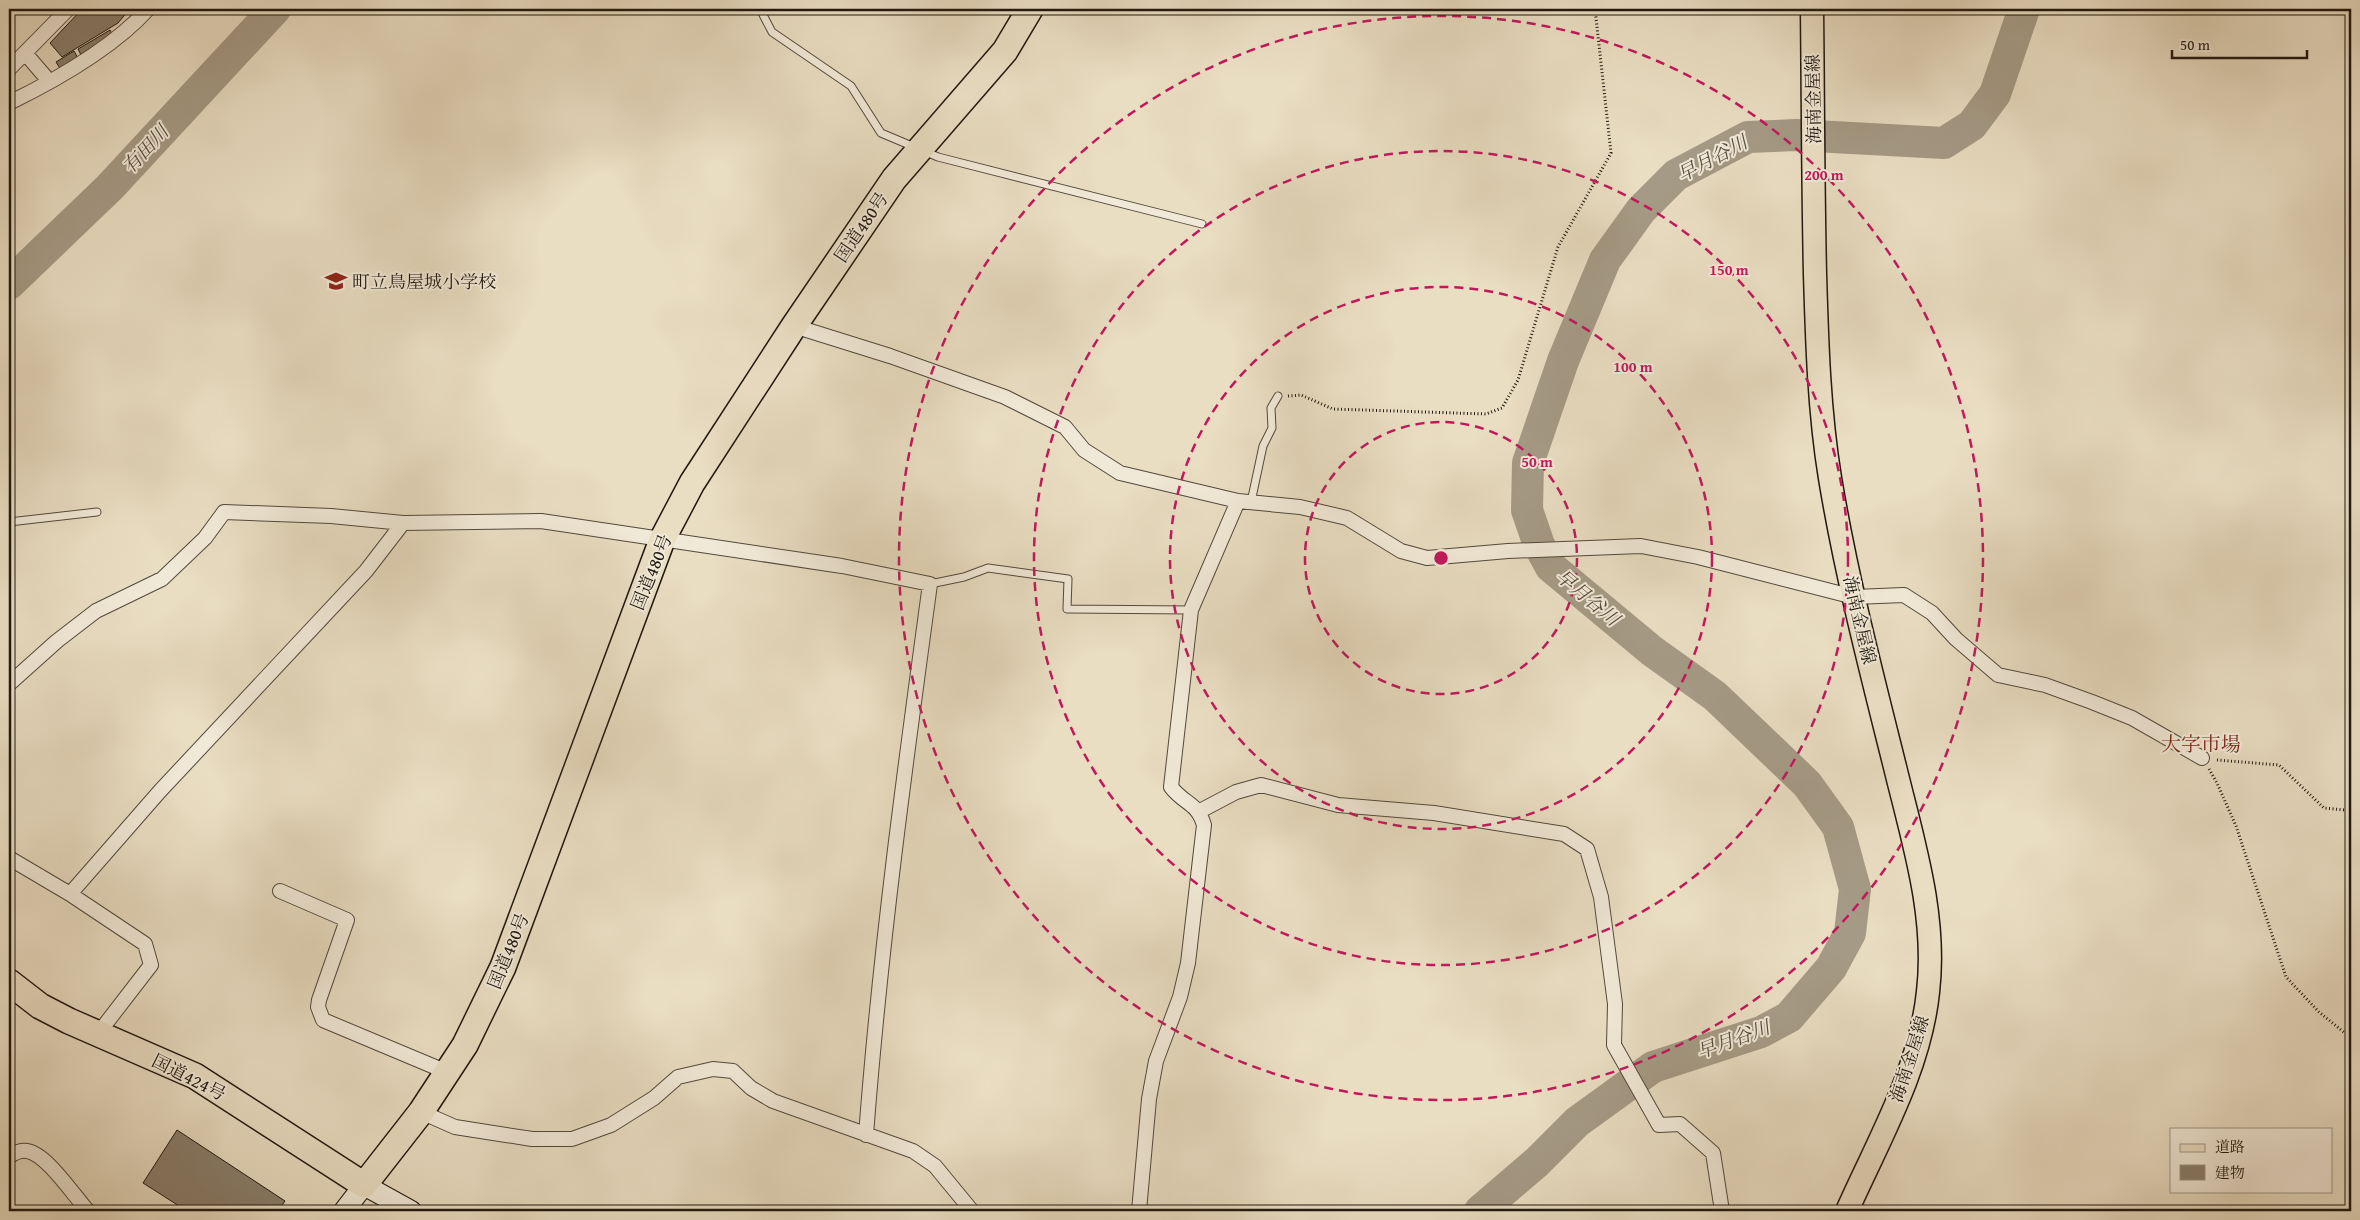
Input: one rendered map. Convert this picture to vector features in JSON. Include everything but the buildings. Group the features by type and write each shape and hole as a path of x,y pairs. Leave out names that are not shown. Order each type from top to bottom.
{"highway":[{"name":"国道480号","path":"364,1186 421,1112 447,1072 464,1045 503,968 662,540 692,483 794,326 894,179 1005,51 1030,9"},
{"name":"国道424号","path":"9,982 40,1006 97,1035 195,1076 364,1186"}],"main road":[{"name":"海南金屋線","path":"1812,9 1816,326 1823,426 1835,505 1854,597 1921,877 1928,917 1930,954 1928,992 1922,1032 1884,1130 1847,1211"}],"street":[{"path":"9,69 68,9"},
{"path":"9,103 117,37 148,9"},
{"path":"25,53 49,80"},
{"path":"794,326 890,356 1005,397 1065,428 1084,450 1120,473 1244,502 1300,506 1346,518 1401,551 1427,558 1508,551 1641,546 1698,557 1854,597 1904,595 1932,613 1956,639 1998,675 2045,685 2108,708 2132,718 2202,758"},
{"path":"1139,1211 1149,1099 1156,1061 1180,997 1188,963 1204,825 1200,811 1178,797 1171,787 1191,610 1244,502"},
{"path":"9,684 56,641 96,612 162,579 204,538 224,512 331,516 403,522 541,521 842,566 930,584 898,821 882,962 866,1135"},
{"path":"70,894 160,791 366,571 403,522"},
{"path":"1200,811 1236,792 1261,785 1338,805 1434,814 1564,834 1587,849 1601,897 1615,1004 1614,1045 1659,1125 1680,1124 1713,1153 1722,1211"},
{"path":"9,858 70,894 145,944 151,965 97,1035"},
{"path":"280,891 347,920 319,1000 318,1007 323,1020 447,1072"},
{"path":"421,1112 455,1127 532,1139 572,1139 611,1125 654,1098 678,1076 712,1069 733,1071 751,1088 773,1101 913,1150 934,1166 972,1211"},
{"path":"9,1157 15,1152 25,1150 34,1153 44,1161 88,1211"},
{"path":"344,1211 364,1186 411,1211"}],"lane":[{"path":"760,9 772,32 851,86 881,133 938,157 1202,224"},
{"path":"1244,502 1263,446 1272,428 1271,408 1278,396"},
{"path":"9,522 97,512"},
{"path":"930,584 964,577 988,568 1068,579 1066,608 1191,610"}],"path":[{"path":"1278,396 1301,395 1334,409 1486,414 1502,408 1518,380 1558,247 1611,153 1596,9"},
{"path":"2202,758 2279,765 2324,808 2346,810 2351,806"},
{"path":"2202,758 2217,783 2236,826 2286,977 2320,1012 2351,1038"}],"waterway":[{"name":"有田川","path":"9,284 110,187 275,9"},
{"name":"早月谷川","path":"1480,1211 1537,1162 1577,1122 1653,1067 1761,1032 1789,1017 1831,968 1850,933 1855,889 1838,827 1807,784 1715,696 1652,651 1551,567 1539,545 1527,510 1528,463 1563,361 1605,260 1641,210 1676,175 1748,137 1796,135 1944,143 1972,125 1995,94 2024,9"}],"place":[{"name":"町立鳥屋城小学校","path":"336,281"}],"district":[{"name":"大字市場","path":"2201,743"}]}
